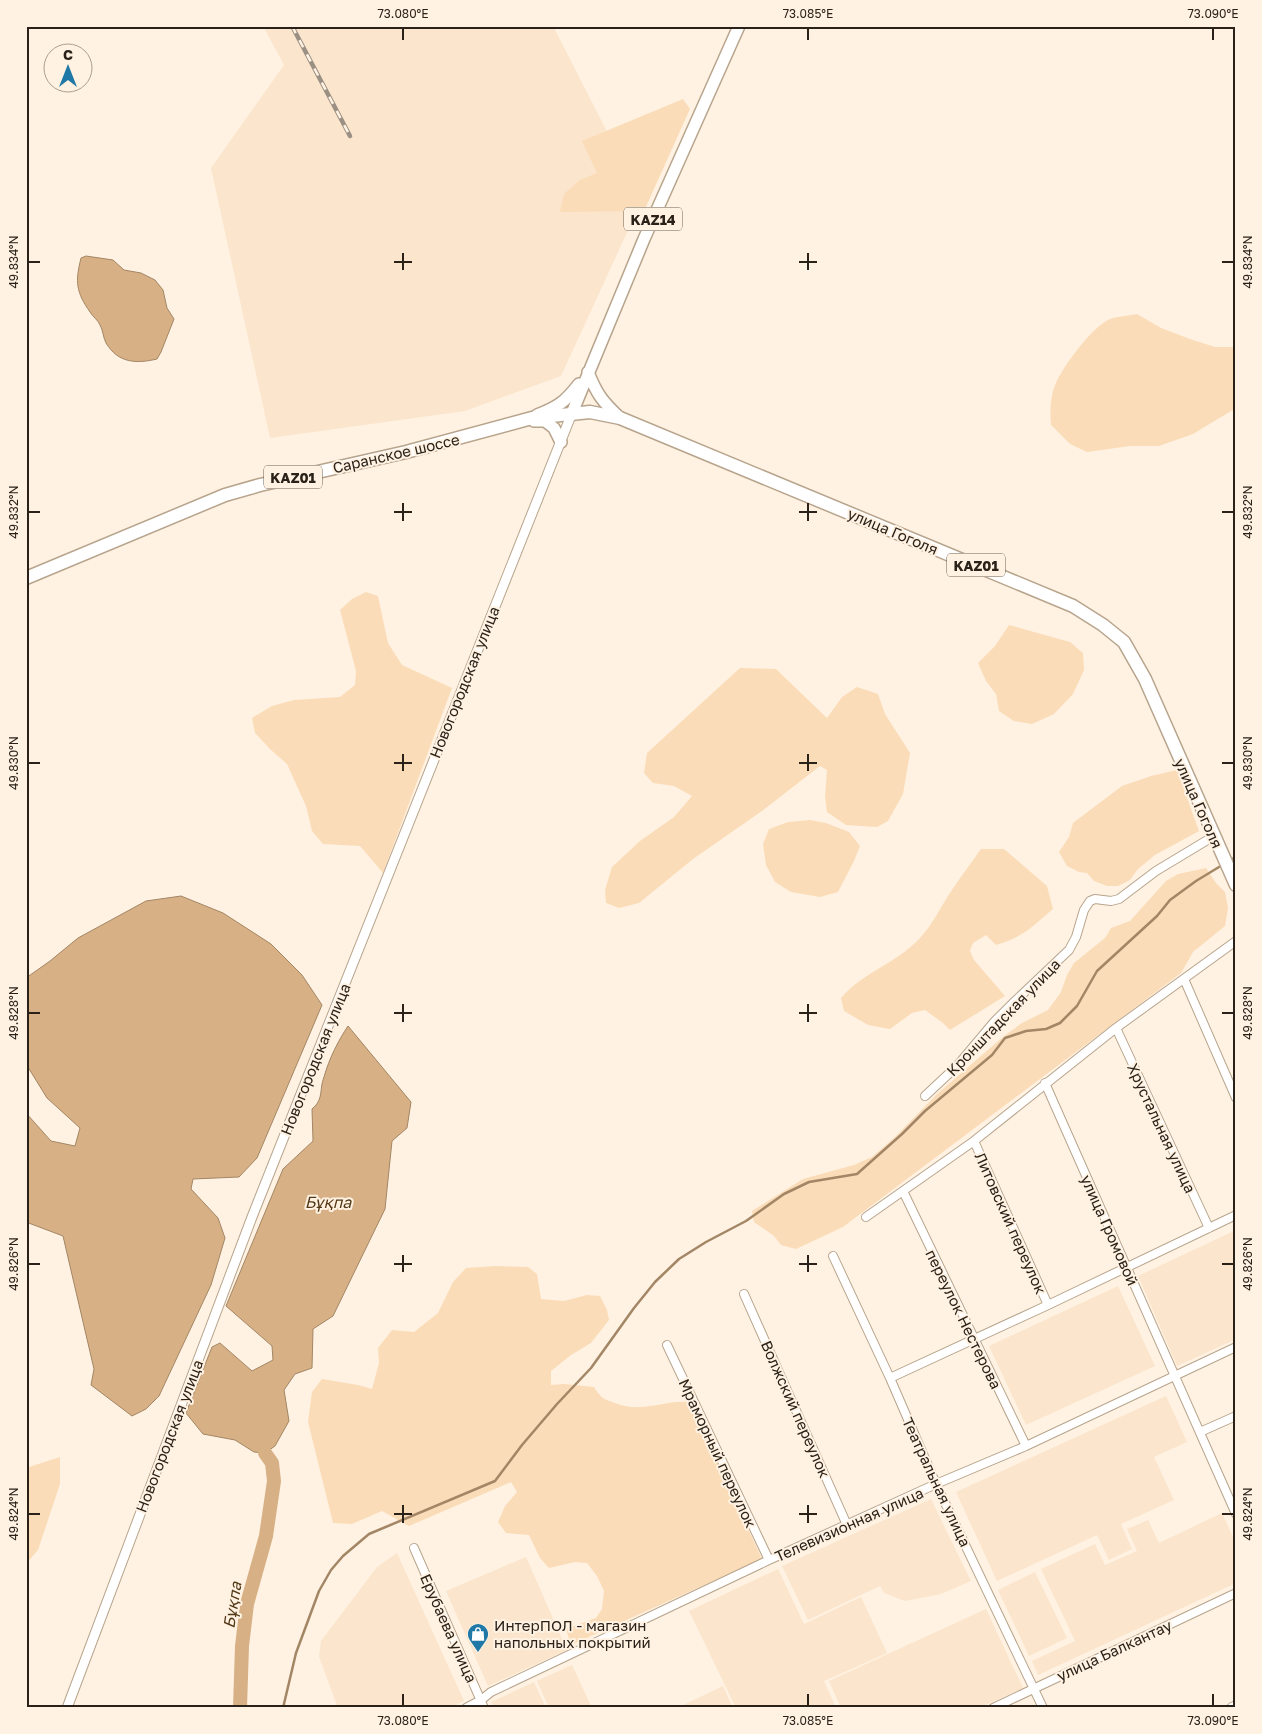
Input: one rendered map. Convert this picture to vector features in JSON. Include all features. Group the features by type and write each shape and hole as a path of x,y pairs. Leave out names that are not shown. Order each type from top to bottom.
{"highway":[{"name":"улица Гоголя","path":"572,413 590,412 620,418 1073,606 1103,625 1124,642 1145,679 1236,885"},
{"name":"Саранское шоссе","path":"26,578 225,495 269,483 406,452 532,418 572,413"}],"main road":[{"name":"KAZ14","path":"572,413 738,26"},
{"path":"532,418 556,407 569,397 588,372"},
{"path":"588,372 600,399 620,418"},
{"path":"517,422 545,421 554,428 561,442"},
{"path":"1232,1708 1236,1706"}],"street":[{"name":"Новогородская улица","path":"67,1708 252,1217 572,413"},
{"name":"Кронштадская улица","path":"925,1096 958,1066 1013,1002 1069,950 1076,937 1084,910 1090,901 1119,899 1156,871 1214,836"},
{"path":"866,1217 974,1141 1116,1028 1236,941"},
{"path":"1184,979 1236,1098"},
{"name":"Хрустальная улица","path":"1116,1028 1209,1228"},
{"name":"улица Громовой","path":"1046,1084 1235,1511"},
{"name":"Литовский переулок","path":"974,1141 1048,1305"},
{"name":"переулок Нестерова","path":"903,1191 973,1340 1026,1446"},
{"path":"890,1378 1236,1215"},
{"name":"Театральная улица","path":"832,1256 890,1378 936,1484 1043,1708"},
{"name":"Волжский переулок","path":"744,1294 847,1525"},
{"name":"Мраморный переулок","path":"667,1345 769,1560"},
{"name":"Телевизионная улица","path":"466,1708 491,1692 769,1560 936,1484 1026,1446 1236,1348"},
{"path":"1200,1432 1236,1416"},
{"name":"Ерубаева улица","path":"414,1548 484,1708"},
{"name":"улица Балкантау","path":"993,1708 1236,1593"}],"shaded area":[{"path":"263,26 553,26 642,200 561,376 465,411 270,438 211,168 284,65"},
{"path":"683,99 690,109 644,211 560,212 564,194 580,180 597,173 582,141"},
{"path":"1137,314 1161,328 1190,339 1215,347 1236,347 1236,408 1193,434 1159,446 1130,446 1087,452 1070,444 1051,425 1051,404 1054,388 1072,357 1095,330 1110,319"},
{"path":"366,592 378,596 388,643 402,665 452,688 383,873 360,846 323,844 312,831 306,806 287,764 255,733 252,718 272,706 294,700 340,697 355,685 356,671 340,610 352,599"},
{"path":"1009,625 1070,642 1083,653 1084,670 1073,694 1054,714 1032,724 1014,721 999,711 996,694 986,681 978,663 995,646"},
{"path":"740,668 776,669 827,718 842,697 857,687 878,694 885,714 910,753 903,794 888,821 877,827 846,825 827,812 825,797 827,770 820,766 762,811 693,859 639,903 619,908 606,903 605,890 612,867 640,841 674,817 692,796 674,786 653,783 644,773 647,753"},
{"path":"1177,770 1199,831 1155,855 1138,869 1130,880 1118,886 1107,886 1094,881 1087,873 1079,872 1067,866 1059,852 1069,837 1073,823 1122,786 1151,776"},
{"path":"810,820 826,823 849,832 860,846 838,892 820,897 791,892 775,882 766,865 763,844 769,829 788,822"},
{"path":"981,849 1004,849 1047,886 1053,909 1027,931 1013,939 996,945 986,935 973,943 970,951 974,960 1005,996 950,1030 925,1010 912,1013 890,1029 868,1025 844,1011 841,998 849,989 911,947 920,938"},
{"path":"1206,868 1225,892 1228,908 1225,926 1193,952 1181,973 843,1227 796,1249 781,1245 774,1236 754,1222 752,1211 803,1179 854,1165 872,1157 895,1137 936,1095 1004,1036 1022,1023 1048,1010 1061,992 1074,963 1105,938 1111,928 1130,921 1166,881 1178,874"},
{"path":"1236,1230 1236,1339 1177,1366 1138,1276"},
{"path":"495,1266 528,1267 537,1274 541,1299 564,1301 587,1295 600,1296 607,1310 609,1320 591,1343 571,1355 551,1371 551,1385 564,1384 594,1387 605,1399 625,1406 643,1407 689,1402 762,1559 571,1645 566,1629 596,1618 602,1609 604,1591 597,1576 587,1563 575,1562 549,1568 540,1558 529,1535 506,1533 498,1522 505,1506 517,1492 511,1482 409,1526 382,1511 352,1524 333,1523 308,1422 312,1392 322,1379 372,1389 379,1363 378,1348 392,1330 414,1332 438,1313 453,1282 466,1268"},
{"path":"1118,1286 1155,1366 1026,1425 989,1346"},
{"path":"1166,1396 1187,1442 1154,1457 1174,1500 1121,1524 1132,1549 1109,1560 1097,1535 997,1581 956,1492"},
{"path":"60,1457 60,1484 38,1550 26,1564 26,1468"},
{"path":"931,1499 971,1581 941,1594 905,1601 884,1593 880,1586 808,1620 782,1566"},
{"path":"1222,1513 1236,1543 1236,1583 1038,1675 1032,1661 1075,1641 1041,1569 1095,1544 1105,1565 1137,1551 1127,1529 1148,1520 1159,1543"},
{"path":"397,1553 464,1701 450,1708 338,1708 319,1657 321,1641 377,1567"},
{"path":"526,1557 567,1650 488,1686 446,1591"},
{"path":"778,1569 804,1624 861,1597 887,1653 824,1681 836,1708 736,1708 689,1611"},
{"path":"1035,1572 1067,1638 1029,1656 998,1590"},
{"path":"986,1609 1023,1688 979,1708 841,1708 829,1681"},
{"path":"572,1665 592,1708 549,1708 537,1681"},
{"path":"534,1682 546,1708 494,1708 491,1702"},
{"path":"723,1686 733,1708 677,1708"}],"water":[{"path":"86,256 113,260 124,270 141,273 155,280 163,290 167,308 174,319 157,359 128,360 116,355 106,343 101,327 85,305 79,292 78,274 81,258"},
{"path":"181,896 223,913 271,944 302,975 322,1005 257,1158 239,1177 193,1179 191,1189 218,1218 225,1238 211,1285 159,1396 146,1409 132,1416 91,1385 94,1369 63,1236 26,1222 26,1113 51,1141 75,1146 80,1128 47,1098 26,1064 26,978 78,938 146,901"},
{"name":"Бұқпа","path":"348,1026 411,1102 407,1128 392,1141 385,1209 333,1316 313,1329 312,1368 295,1374 284,1390 289,1421 275,1446 265,1453 254,1452 235,1440 203,1434 186,1413 212,1347 220,1343 252,1371 273,1360 272,1346 226,1306 283,1169 313,1141 312,1109 320,1098 331,1057"}],"waterway":[{"path":"1232,859 1236,857"},
{"path":"283,1708 296,1653 319,1591 331,1570 343,1556 369,1534 495,1481 522,1445 591,1368 655,1282 679,1259 746,1221 784,1194 809,1182 857,1174 925,1111 992,1055 1005,1038 1026,1031 1046,1029 1060,1023 1077,1006 1097,971 1157,916 1170,900 1219,867"},
{"name":"Бұқпа","path":"240,1708 242,1646 247,1604 266,1536 274,1481 272,1463 265,1453"}],"railway":[{"path":"292,26 350,136"}],"place":[{"name":"ИнтерПОЛ - магазин напольных покрытий","path":"478,1653"}]}
